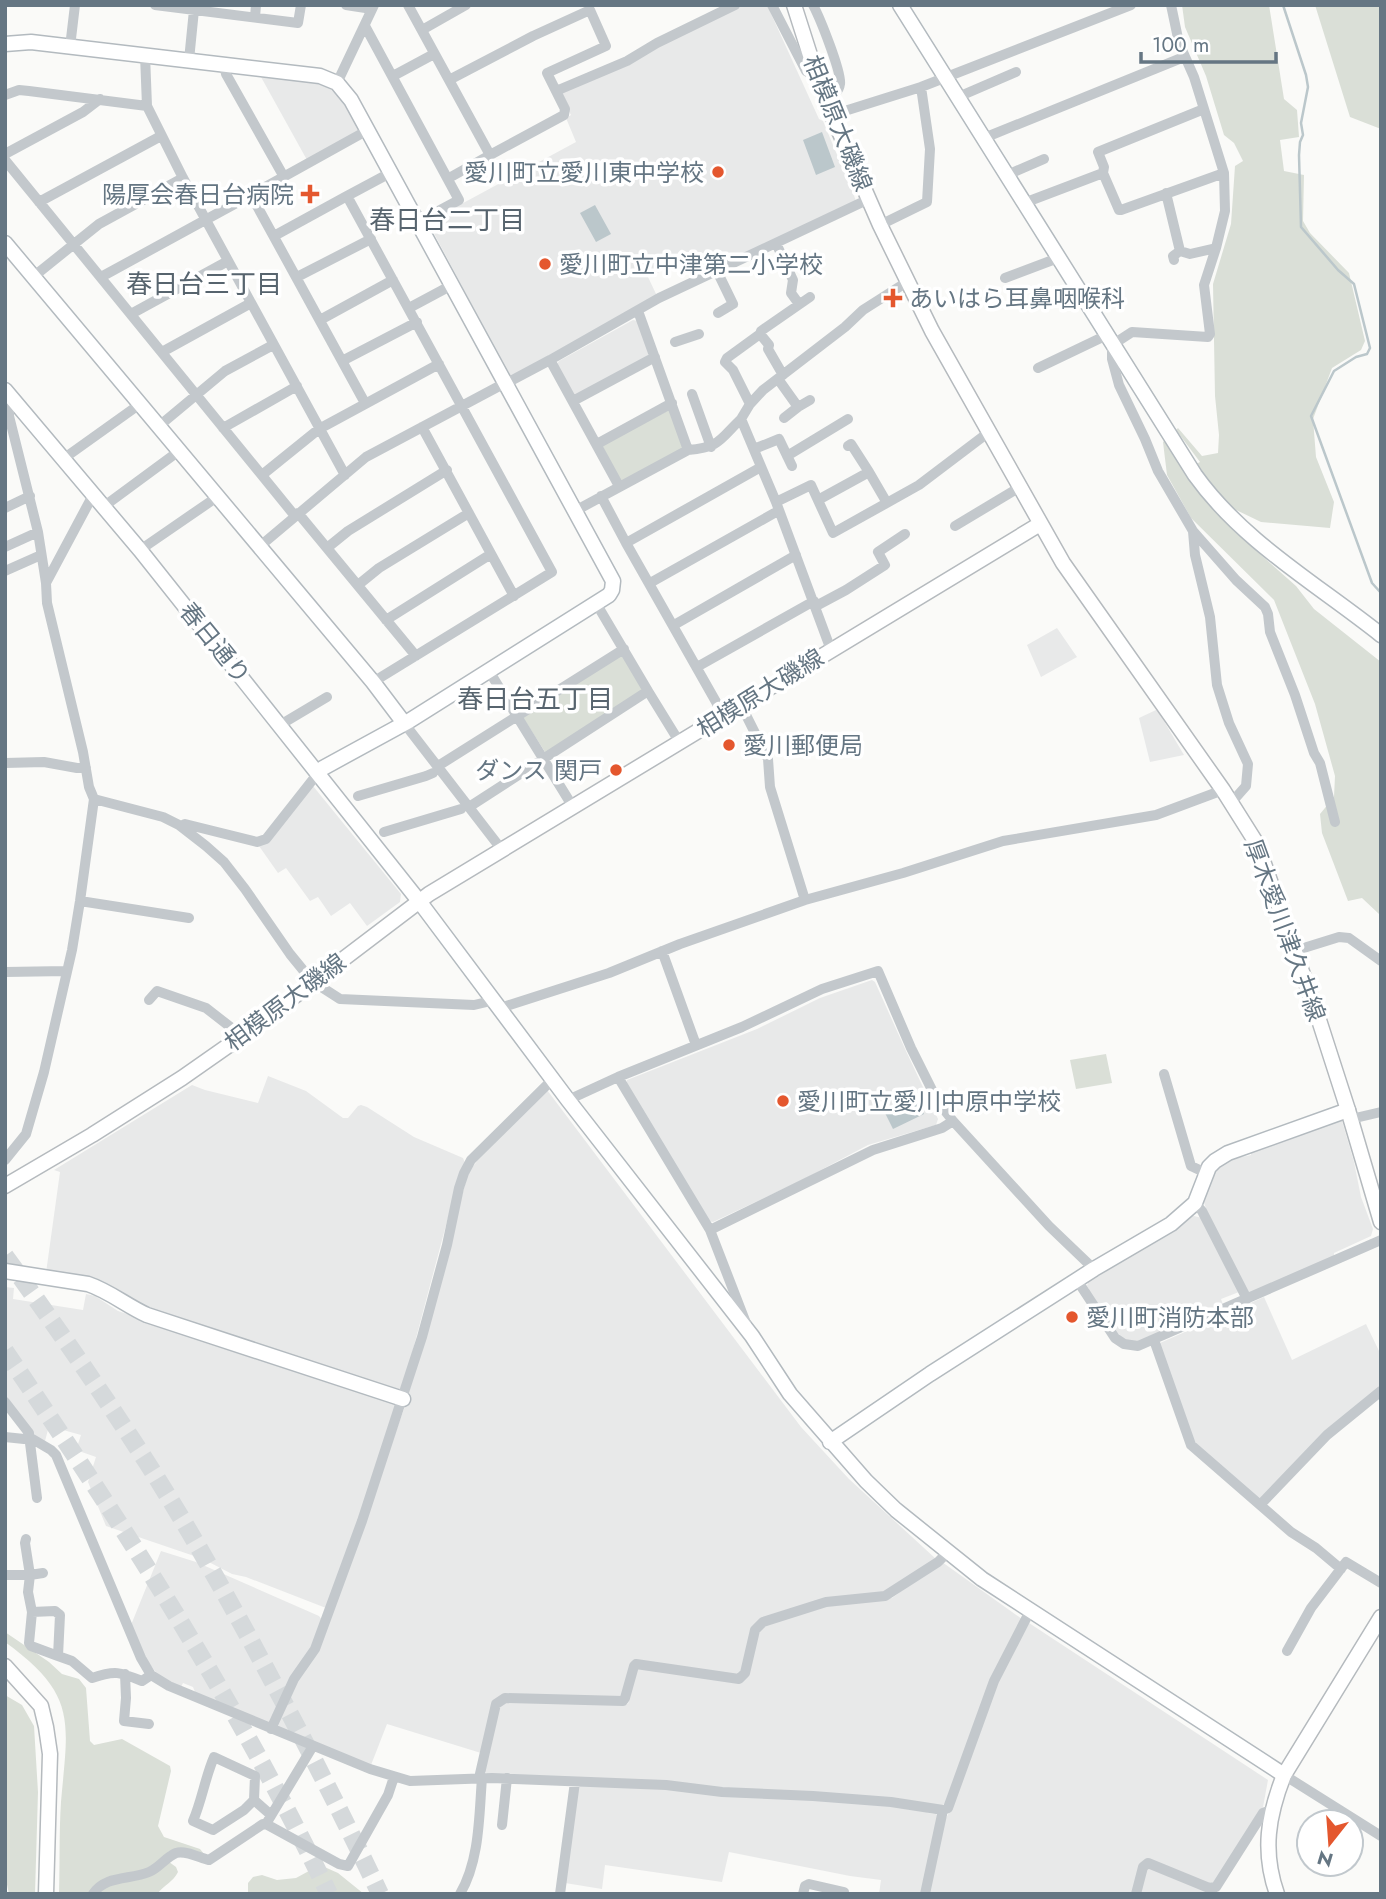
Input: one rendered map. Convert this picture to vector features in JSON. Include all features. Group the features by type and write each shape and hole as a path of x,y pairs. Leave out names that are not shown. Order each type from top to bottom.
{"street":[{"path":"70,47 75,5"},
{"path":"255,17 256,5"},
{"path":"162,6 194,10 211,8 298,23 300,5"},
{"path":"337,83 373,7 346,5"},
{"path":"408,5 490,155"},
{"path":"422,30 466,5"},
{"path":"556,91 627,61 657,43 735,5"},
{"path":"772,5 806,71 817,77"},
{"name":"相模原大磯線","path":"5,1186 162,1091 242,1035 419,901 1040,524 907,282 832,115 794,5"},
{"path":"813,5 826,33 841,82 837,92 826,100"},
{"path":"900,5 1210,497 1239,526 1381,635"},
{"path":"832,115 946,78 1131,5"},
{"path":"1038,368 1132,332 1208,337 1210,334 1204,285 1225,211 1224,173 1194,77 1179,43 1171,5"},
{"path":"189,61 194,10"},
{"path":"449,79 590,10 606,46 547,72 565,109 564,115 449,178"},
{"path":"365,26 459,200 418,222"},
{"path":"5,44 31,43 145,55 320,76 337,83 351,100 368,130 613,581 609,595 404,723 323,768 266,839 257,842 185,824 181,826"},
{"path":"393,76 435,54"},
{"path":"145,55 147,106 183,178 345,475"},
{"path":"984,138 1184,57"},
{"path":"224,65 226,74 284,177"},
{"path":"958,97 1011,77"},
{"path":"880,225 927,202 930,149 921,87"},
{"path":"5,95 19,90 147,106"},
{"path":"5,154 83,112 100,99"},
{"path":"1204,109 1098,152 1104,167 1103,173 1119,210 1224,173"},
{"path":"101,277 368,130"},
{"path":"39,202 162,136"},
{"path":"1007,174 1044,159"},
{"path":"5,160 223,428 416,656"},
{"path":"274,236 390,173"},
{"path":"1024,203 1103,173"},
{"path":"33,277 99,224 183,178"},
{"path":"1166,193 1177,256 1216,248"},
{"path":"251,195 365,403"},
{"path":"347,196 552,572 373,682"},
{"path":"259,547 366,457 550,360 659,298 869,199"},
{"path":"297,277 371,239"},
{"path":"5,243 373,682 435,769 502,850"},
{"path":"776,243 793,280 791,293 799,304"},
{"path":"1011,278 1058,258"},
{"path":"131,314 228,261"},
{"path":"717,271 733,304 722,314"},
{"path":"320,320 393,280"},
{"path":"575,511 688,450 716,444 741,419 750,404 781,377 863,310 907,282"},
{"path":"409,307 452,285"},
{"path":"750,404 733,370 725,362 727,358 810,297"},
{"path":"162,352 251,303"},
{"path":"638,311 688,450"},
{"path":"342,362 417,322"},
{"path":"675,342 699,334"},
{"path":"760,334 769,345 768,349 781,377 798,407"},
{"path":"1110,340 1119,385 1146,439 1158,471 1193,531 1236,580 1265,607 1270,632 1320,763 1335,822"},
{"path":"159,426 225,371 273,345"},
{"path":"573,401 655,357"},
{"path":"550,360 619,486"},
{"path":"262,475 319,429 439,364"},
{"path":"223,428 297,386"},
{"path":"7,392 9,416 38,531 47,603 91,796 163,817 181,826 224,862 312,981 340,999 474,1005 491,1001 500,1008 609,973 662,951 805,900 903,873 1003,841 1156,815 1227,796 1246,786 1248,764 1229,723 1217,685 1210,617 1195,555 1193,531"},
{"name":"春日通り","path":"7,392 140,550 419,901 568,1100 752,1336 790,1394 866,1481 896,1510 982,1579 1284,1775"},
{"path":"692,394 711,447"},
{"path":"784,418 810,400"},
{"path":"597,444 672,402"},
{"path":"63,459 140,404"},
{"path":"741,419 831,650"},
{"path":"787,456 835,422 848,419"},
{"path":"422,427 514,596"},
{"path":"650,583 811,485 833,533 919,485 989,432"},
{"path":"754,449 779,439 792,466"},
{"path":"851,444 887,503"},
{"path":"103,507 179,451"},
{"path":"626,542 761,467"},
{"path":"327,548 348,531 447,470"},
{"path":"818,500 869,472"},
{"path":"955,526 1020,487"},
{"path":"46,583 93,495"},
{"path":"5,508 30,496"},
{"path":"601,496 724,716"},
{"path":"140,550 217,497"},
{"path":"358,585 379,568 469,513"},
{"name":"厚木愛川津久井線","path":"1040,524 1063,563 1227,796 1257,844 1349,1115 1381,1222"},
{"path":"5,547 38,531"},
{"path":"697,667 846,590 885,565 875,548 905,534"},
{"path":"386,620 491,554"},
{"path":"5,571 41,555"},
{"path":"674,625 796,555"},
{"path":"596,603 680,743"},
{"path":"358,796 426,776 624,649"},
{"path":"489,671 573,807"},
{"path":"384,832 465,808 648,691"},
{"path":"280,725 327,697"},
{"path":"741,705 768,759 770,787 805,900"},
{"path":"5,763 44,762 86,768"},
{"path":"5,1160 20,1143 29,1126 44,1072 80,901 94,799"},
{"path":"80,901 189,918"},
{"path":"1294,951 1339,937 1349,938 1381,961"},
{"path":"662,951 696,1045"},
{"path":"5,972 67,971"},
{"path":"568,1100 742,1027 822,989 878,971 911,1048 939,1102 953,1121 1049,1226 1094,1269"},
{"path":"149,1000 157,991 206,1008 242,1035"},
{"path":"1164,1074 1191,1166 1206,1173"},
{"path":"618,1077 710,1230 752,1336"},
{"path":"271,1729 294,1679 315,1649 362,1521 422,1338 464,1173 471,1160 553,1079"},
{"path":"830,1442 1094,1269 1171,1224 1195,1203 1206,1173 1215,1161 1228,1153 1349,1115 1381,1112"},
{"path":"710,1230 873,1150 942,1128 953,1121"},
{"path":"1195,1203 1202,1211 1247,1299"},
{"path":"1077,1280 1115,1338 1135,1347 1381,1240"},
{"path":"5,1271 88,1284 147,1315 402,1399"},
{"path":"1154,1340 1191,1445 1291,1532 1341,1569"},
{"path":"1260,1505 1326,1435 1381,1391"},
{"path":"5,1402 29,1433 37,1498"},
{"path":"5,1437 29,1437 56,1455 141,1658 151,1675 169,1686 271,1729 410,1781 507,1778 666,1785 722,1792 891,1802 943,1810 948,1808 994,1681 1030,1611"},
{"path":"26,1539 24,1543 30,1576 28,1592 32,1612 31,1646 72,1661 92,1678 110,1672 125,1674 142,1681 151,1675"},
{"path":"460,1894 466,1884 481,1778 496,1704 505,1698 623,1700 636,1664 739,1679 746,1672 755,1630 763,1622 826,1602 886,1596 938,1562 947,1552"},
{"path":"1287,1651 1311,1608 1346,1562 1381,1583"},
{"path":"5,1575 30,1576 43,1573"},
{"path":"32,1612 55,1611 60,1615 58,1656"},
{"path":"1277,1894 1267,1851 1271,1810 1284,1775 1381,1617"},
{"path":"5,1666 41,1706 46,1727 50,1754 46,1894"},
{"path":"125,1674 126,1698 120,1721 149,1724"},
{"path":"93,1894 100,1885 152,1871 176,1853 209,1860 268,1819 313,1746"},
{"path":"254,1800 244,1810 213,1830 193,1821 202,1801 207,1773 214,1757 255,1776 254,1800 268,1819 339,1864 348,1866 388,1795 394,1777"},
{"path":"1284,1775 1381,1836"},
{"path":"505,1820 507,1778"},
{"path":"561,1894 575,1782"},
{"path":"925,1894 943,1810"},
{"path":"1136,1894 1143,1867 1148,1863 1209,1888 1216,1887 1263,1813 1271,1810"},
{"path":"803,1894 805,1886 809,1884 844,1893 846,1879"}],"shaded area":[{"name":"愛川町立愛川東中学校","path":"743,5 767,5 819,119 823,121 857,203 697,278 688,259 648,277 657,296 510,377 428,222 576,142 566,118 571,115 561,97 564,91"},
{"path":"1182,5 1269,5 1284,99 1297,110 1299,137 1280,140 1284,171 1304,175 1303,221 1310,233 1349,273 1365,341 1361,350 1332,368 1313,419 1316,457 1334,502 1330,528 1261,522 1232,508 1220,513 1234,531 1296,586 1314,609 1381,662 1381,914 1362,898 1348,901 1322,833 1320,814 1334,797 1335,776 1315,704 1274,600 1191,518 1167,475 1163,442 1166,439 1188,468 1200,462 1176,430 1178,428 1202,456 1218,453 1213,284 1231,224 1235,166 1243,161 1234,143 1224,135 1206,76 1185,27"},
{"path":"1315,5 1381,5 1381,129 1350,117"},
{"path":"261,77 313,82 329,88 345,102 360,130 307,160"},
{"path":"822,132 835,167 816,175 803,140"},
{"path":"595,205 611,234 596,242 580,213"},
{"path":"633,320 638,321 649,353 647,357 577,395 573,394 557,364 559,361"},
{"path":"671,409 685,448 620,482 602,445"},
{"path":"1057,628 1077,657 1041,677 1027,645"},
{"path":"622,655 643,690 547,755 522,716"},
{"path":"1156,710 1184,755 1150,762 1139,718"},
{"path":"313,786 401,894 400,902 367,926 350,903 331,916 318,897 310,901 286,868 278,873 259,846"},
{"name":"愛川町立愛川中原中学校","path":"872,980 938,1119 936,1125 868,1145 802,1180 713,1222 708,1221 626,1084 627,1080 757,1029 820,998"},
{"path":"1106,1054 1112,1083 1076,1089 1070,1060"},
{"path":"268,1076 306,1091 343,1118 348,1118 358,1106 367,1107 414,1137 463,1158 465,1163 459,1176 402,1391 397,1393 156,1313 46,1273 60,1172 54,1170 192,1085 258,1103"},
{"path":"547,1090 801,1427 849,1479 936,1559 886,1593 762,1619 742,1674 738,1676 633,1660 624,1695 620,1698 505,1695 481,1753 387,1724 371,1765 279,1728 277,1724 296,1682 316,1654 405,1406 467,1177 478,1160"},
{"path":"916,1098 924,1114 893,1129 885,1113"},
{"path":"1342,1121 1361,1197 1373,1229 1371,1236 1250,1295 1212,1225 1203,1200 1211,1177 1228,1161 1251,1155 1251,1152"},
{"path":"1190,1215 1202,1218 1239,1292 1221,1299 1223,1305 1131,1344 1117,1336 1087,1290 1089,1280"},
{"path":"5,1287 14,1288 13,1299 83,1310 86,1294 95,1296 118,1311 394,1402 396,1406 326,1608 232,1574 203,1559 106,1526 88,1482 96,1457 76,1450 81,1435 49,1426 45,1441 37,1438 5,1397"},
{"path":"1264,1297 1292,1360 1366,1324 1379,1351 1381,1350 1381,1387 1261,1499 1256,1499 1192,1444 1159,1347 1160,1343"},
{"path":"161,1551 196,1562 319,1616 322,1620 313,1643 270,1722 265,1724 195,1692 193,1687 183,1683 181,1687 158,1675 146,1659 131,1625"},
{"path":"942,1562 1022,1619 945,1804 940,1806 488,1775 483,1769 499,1707 507,1701 628,1704 639,1667 740,1682 760,1627 829,1605 892,1598"},
{"path":"1029,1623 1268,1780 1263,1807 1215,1883 1211,1894 928,1894 943,1823 950,1811 994,1689"},
{"path":"5,1632 62,1674 79,1679 86,1688 90,1741 94,1745 122,1739 170,1766 158,1826 164,1837 200,1849 204,1854 172,1850 168,1852 165,1859 176,1867 178,1872 157,1894 59,1894 60,1813 66,1730 63,1712 57,1695 46,1678 5,1642"},
{"path":"5,1695 22,1705 34,1726 38,1792 35,1894 9,1894 5,1875"},
{"path":"580,1786 669,1789 890,1805 926,1811 939,1818 923,1894 879,1894 881,1880 729,1852 722,1882 605,1865 602,1889 565,1883 576,1789"},
{"path":"320,1865 338,1873 364,1894 248,1894 248,1883 253,1877 262,1875 277,1880 296,1878"}],"waterway":[{"path":"1283,5 1308,87 1301,123 1303,135 1299,155 1301,227 1338,270 1354,284 1370,348 1367,354 1356,357 1334,371 1311,416 1372,583 1381,593"}],"tunnel":[{"path":"5,1256 112,1409 188,1529 302,1737 380,1894"},
{"path":"5,1351 177,1616 256,1753 329,1894"}],"place":[{"name":"愛川町立愛川東中学校","path":"718,172"},
{"name":"陽厚会春日台病院","path":"310,194"},
{"name":"愛川町立中津第二小学校","path":"545,264"},
{"name":"あいはら耳鼻咽喉科","path":"893,298"},
{"name":"愛川郵便局","path":"729,745"},
{"name":"ダンス 関戸","path":"616,770"},
{"name":"愛川町立愛川中原中学校","path":"783,1101"},
{"name":"愛川町消防本部","path":"1072,1317"}],"district":[{"name":"春日台二丁目","path":"447,220"},
{"name":"春日台三丁目","path":"204,284"},
{"name":"春日台五丁目","path":"535,699"}]}
